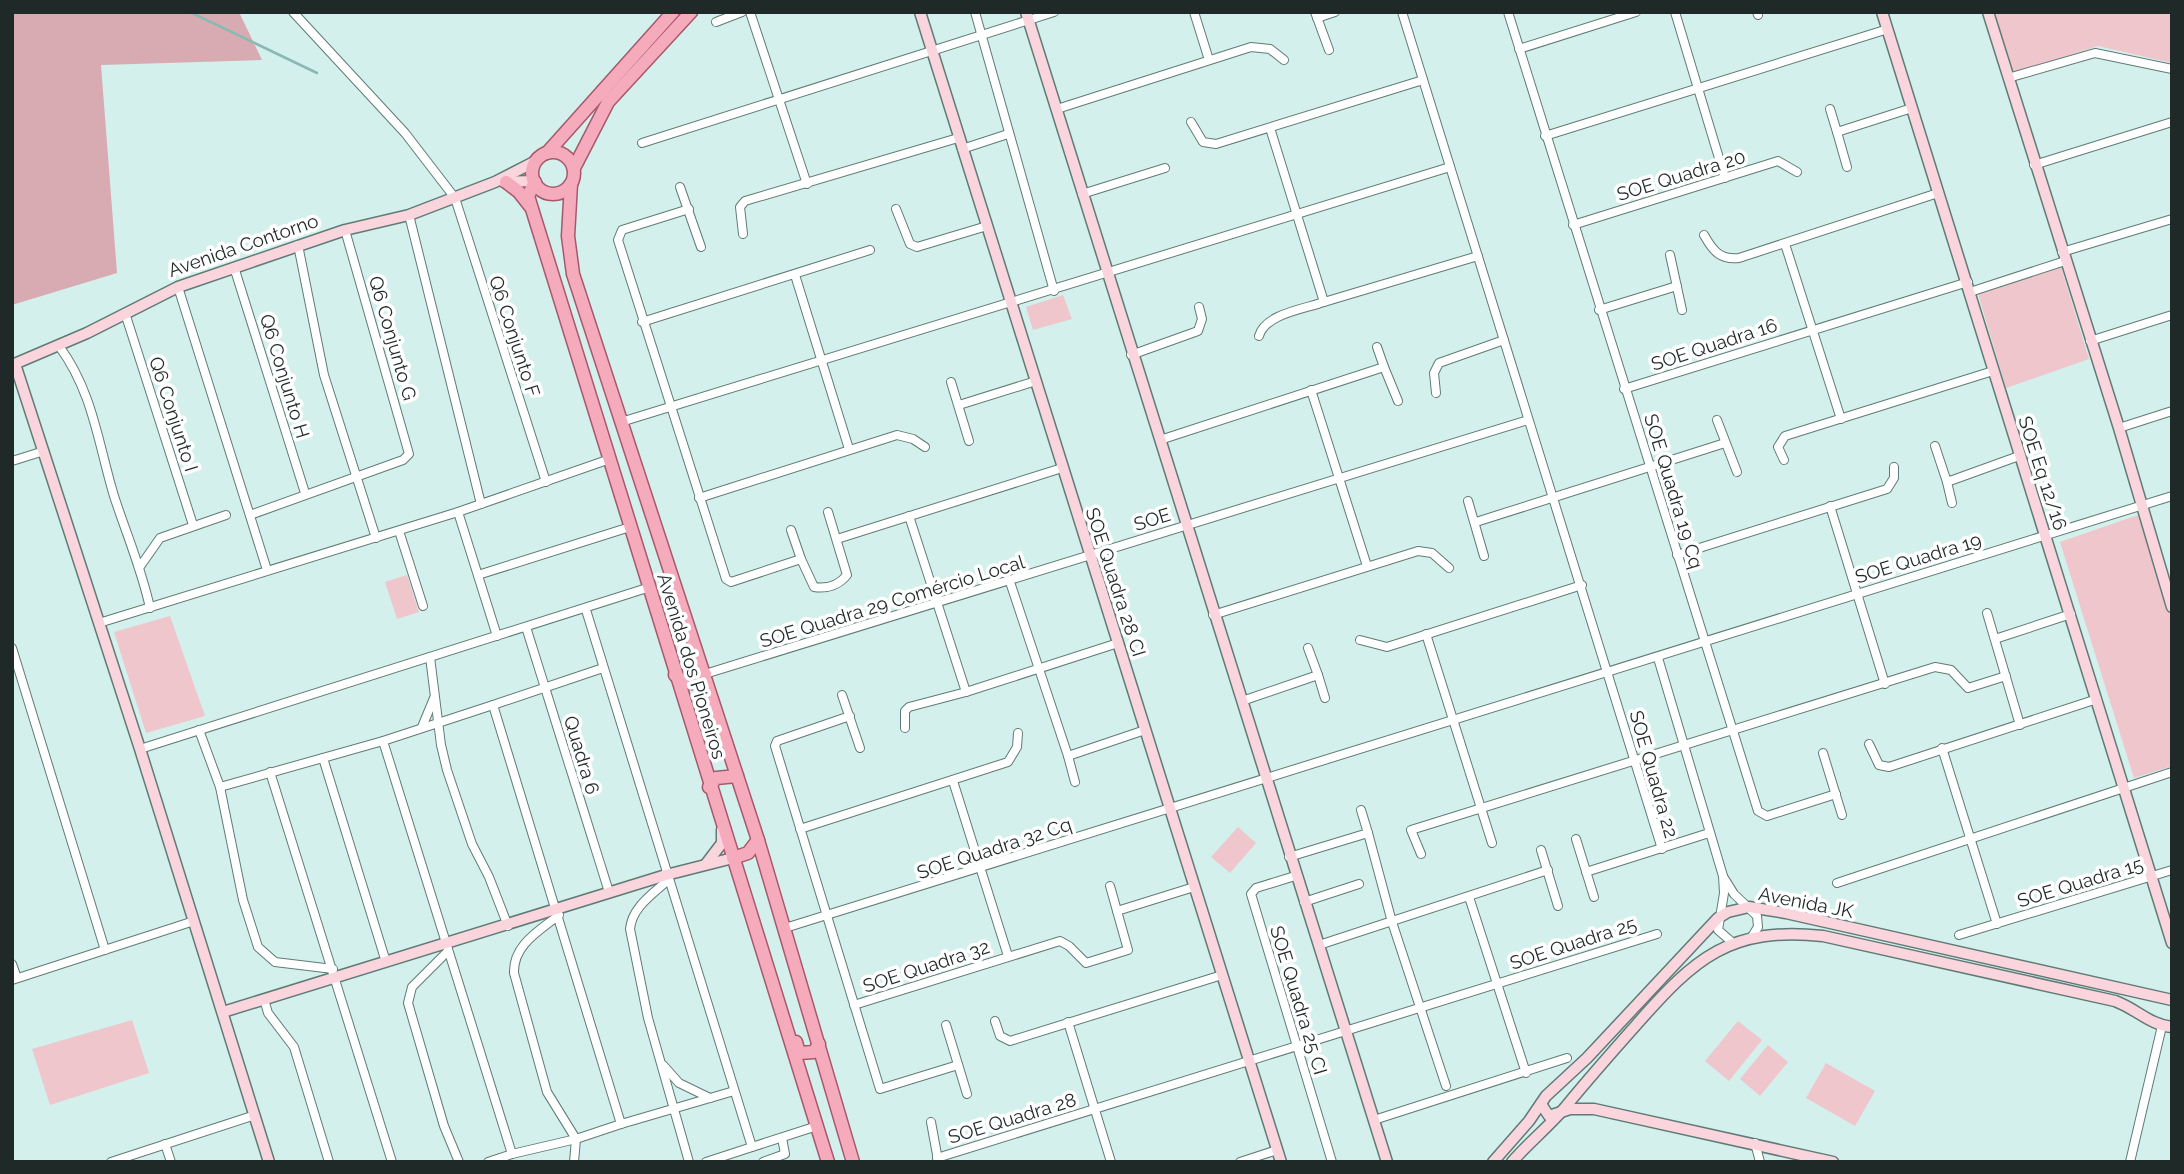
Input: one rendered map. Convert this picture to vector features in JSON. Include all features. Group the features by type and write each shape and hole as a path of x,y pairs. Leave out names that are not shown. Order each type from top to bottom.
{"main road":[{"path":"673,12 541,157 533,171 535,181 549,193 561,192 571,184 574,168 608,102 691,12"},
{"path":"541,157 566,156 574,168"},
{"name":"Avenida dos Pioneiros","path":"535,181 528,196 565,321 828,1162"},
{"path":"500,182 519,192 532,209"},
{"name":"Avenida dos Pioneiros","path":"571,184 569,253 621,422 758,840 853,1162"},
{"path":"565,321 576,312 588,313"},
{"path":"675,674 683,682 692,683 705,674"},
{"path":"709,787 716,778 737,776"},
{"path":"733,858 748,853 758,840"},
{"path":"774,988 781,993 799,1053 814,1052 819,1044"},
{"path":"801,1074 808,1064 816,1063 826,1098 837,1109"}],"street":[{"name":"Q6 Conjunto F","path":"293,12 405,133 455,198 545,482"},
{"path":"716,22 742,12"},
{"path":"750,12 807,184"},
{"name":"SOE Quadra 28 CI","path":"920,12 1088,556 1118,643 1281,1162"},
{"path":"975,12 1054,291"},
{"path":"642,143 982,34 1027,16 1054,12"},
{"path":"1194,12 1209,60"},
{"path":"1329,50 1316,15 1335,12"},
{"name":"SOE Quadra 22","path":"1402,12 1662,849 1586,872"},
{"path":"1508,12 1600,310 1677,286"},
{"path":"1519,49 1636,12"},
{"path":"1675,12 1725,178"},
{"name":"SOE Eq 12/16","path":"1882,12 2172,943"},
{"path":"1988,12 2168,584 2172,607"},
{"path":"1027,16 1131,355 1387,1162"},
{"path":"1545,136 1888,29"},
{"path":"1057,109 1209,60 1263,47 1284,60"},
{"path":"2008,78 2095,52 2172,69"},
{"path":"1191,122 1207,144 1270,128 1423,80"},
{"path":"1837,132 1912,108"},
{"path":"1830,109 1847,167"},
{"path":"2034,165 2172,122"},
{"path":"1270,128 1324,302"},
{"path":"743,234 740,207 745,201 960,143 1008,134"},
{"path":"500,182 541,157"},
{"name":"SOE Quadra 20","path":"1573,225 1778,161 1797,172"},
{"path":"621,422 1450,167"},
{"path":"1082,194 1166,168"},
{"path":"500,182 535,181"},
{"name":"Avenida Contorno","path":"14,365 59,346 178,287 345,230 409,215 500,182"},
{"path":"680,187 701,247"},
{"path":"1704,235 1716,254 1731,259 1785,244 1938,193"},
{"path":"689,209 618,233 642,322 670,409 728,581 802,559"},
{"path":"896,209 910,244 917,247 986,226"},
{"path":"409,215 481,504"},
{"name":"SOE Quadra 16","path":"1624,389 1814,329 1969,287 2172,219"},
{"name":"Q6 Conjunto G","path":"345,230 409,454 403,460 356,476"},
{"path":"1785,244 1841,419"},
{"path":"298,245 324,375 376,538"},
{"path":"642,322 870,250"},
{"path":"1670,255 1682,310"},
{"path":"1259,336 1262,326 1271,320 1478,256"},
{"name":"Q6 Conjunto H","path":"234,267 305,493"},
{"path":"794,275 849,449"},
{"path":"178,287 267,570"},
{"path":"1131,355 1198,331 1202,319 1199,307"},
{"name":"SOE Quadra 19 Cq","path":"1600,310 1704,643"},
{"name":"Q6 Conjunto I","path":"125,313 193,525"},
{"path":"2090,341 2172,315"},
{"path":"1436,393 1434,373 1439,363 1504,340"},
{"path":"59,346 87,392 96,419 104,464 150,608"},
{"path":"1377,347 1398,401"},
{"path":"14,365 140,749 269,1162"},
{"path":"1160,440 1384,367"},
{"path":"1784,460 1778,447 1786,436 1993,371"},
{"path":"958,405 1036,381"},
{"path":"951,382 969,441"},
{"path":"1311,390 1367,566"},
{"path":"2119,428 2172,411"},
{"name":"SOE","path":"1088,556 1528,420"},
{"path":"1717,420 1737,472"},
{"path":"699,498 897,435 913,439 925,447"},
{"path":"1476,523 1726,443"},
{"path":"1935,446 1952,503"},
{"path":"12,461 44,452"},
{"path":"1947,482 2020,456"},
{"path":"99,623 399,531 610,459"},
{"path":"1678,555 1886,489 1894,478 1894,467"},
{"path":"837,539 1062,468"},
{"path":"250,515 356,476"},
{"name":"SOE Quadra 19","path":"1265,778 2172,496"},
{"path":"1468,501 1484,556"},
{"path":"1830,506 1885,684"},
{"path":"458,512 497,636"},
{"path":"791,530 814,587 822,588 841,581 847,575 828,512"},
{"path":"139,568 160,538 226,515"},
{"path":"908,516 967,692"},
{"path":"478,575 630,527"},
{"path":"399,531 423,606"},
{"path":"1213,615 1367,566 1426,551 1449,568"},
{"name":"SOE Quadra 29 Comércio Local","path":"705,674 938,605 1088,556"},
{"path":"1010,582 1041,668 1075,782"},
{"path":"1360,640 1387,647 1582,585"},
{"path":"140,749 586,610 647,588"},
{"path":"586,610 752,1147"},
{"path":"1987,613 2020,725"},
{"path":"1994,639 2071,614"},
{"name":"Quadra 6","path":"526,627 608,892"},
{"path":"1426,634 1492,842"},
{"path":"905,728 905,712 909,707 967,692 1118,643"},
{"path":"1704,643 1762,815 1836,794"},
{"path":"12,648 105,950"},
{"path":"1308,648 1325,698"},
{"path":"430,657 441,745 463,821 508,926"},
{"path":"1658,658 1723,876 1734,894 1749,907 1759,921 1751,938"},
{"path":"1421,854 1411,830 1942,666 1951,670 1968,688 2006,676"},
{"path":"219,787 383,741 603,668"},
{"path":"1242,701 1318,676"},
{"path":"842,695 860,748"},
{"path":"422,727 434,698"},
{"path":"1869,744 1876,762 1883,767 2097,699"},
{"path":"493,705 559,912 621,1124"},
{"path":"850,716 775,742 854,1005"},
{"path":"199,730 219,787 243,900 258,947 275,962 334,973"},
{"path":"1068,757 1145,730"},
{"path":"800,829 1008,762 1017,747 1018,733"},
{"path":"383,741 512,1154"},
{"name":"SOE Quadra 15","path":"1942,748 1997,924"},
{"path":"1823,753 1843,815"},
{"path":"323,758 386,961"},
{"path":"270,772 392,1162"},
{"path":"1837,883 2172,772"},
{"path":"1170,808 1265,778"},
{"name":"SOE Quadra 32","path":"953,781 1008,956"},
{"name":"SOE Quadra 32 Cq","path":"785,928 982,869 1170,808"},
{"path":"1361,810 1392,922 1446,1086"},
{"path":"706,864 722,843 722,827"},
{"path":"1289,857 1368,832"},
{"path":"1662,849 1709,833"},
{"path":"1576,839 1594,897"},
{"path":"1541,850 1558,906"},
{"path":"223,1012 334,973 447,948 508,926 559,912 608,892 733,858"},
{"path":"1319,945 1548,870"},
{"name":"SOE Quadra 15","path":"1959,935 2172,870"},
{"name":"SOE Quadra 25 CI","path":"1295,876 1256,888 1251,894 1332,1162"},
{"path":"1723,876 1724,893 1718,930 1733,943"},
{"path":"667,877 638,908 631,919 630,929 648,1018 690,1162"},
{"path":"1304,902 1359,884"},
{"path":"1110,887 1117,911 1194,887"},
{"name":"SOE Quadra 25","path":"1469,897 1526,1073"},
{"name":"Avenida JK","path":"1493,1162 1561,1082 1718,918 1728,912 1749,907 1786,913 2172,1000"},
{"name":"SOE Quadra 32","path":"958,1065 880,1089 854,1005 1060,942 1069,946 1086,963 1128,950 1117,911"},
{"path":"559,912 524,943 513,963 547,1091 576,1139 574,1161"},
{"path":"12,964 14,979 194,922"},
{"name":"Avenida JK","path":"1512,1162 1691,966 1733,943 1751,938 1798,933 1823,936 2115,1001 2133,1008 2147,1019 2167,1026"},
{"name":"SOE Quadra 25","path":"1297,1047 1657,934"},
{"path":"447,948 412,987 408,1003 443,1126 459,1162"},
{"path":"995,1021 1000,1036 1010,1041 1222,975"},
{"path":"2147,1019 2145,1005 2158,997"},
{"path":"264,999 268,1013 294,1047 328,1162"},
{"name":"SOE Quadra 28","path":"1068,1023 1111,1162"},
{"path":"946,1025 967,1094"},
{"path":"2130,1162 2167,1026"},
{"name":"SOE Quadra 28","path":"931,1122 938,1160 1297,1047"},
{"path":"1374,1120 1567,1058"},
{"path":"661,1063 679,1083 710,1098"},
{"path":"1561,1082 1594,1109"},
{"path":"488,1162 576,1139 734,1091"},
{"path":"1541,1104 1544,1114 1555,1116 1570,1110 1594,1109 1833,1162"},
{"path":"111,1162 255,1115"},
{"path":"706,1162 817,1126"},
{"path":"763,1162 784,1155 786,1152 782,1138"},
{"path":"558,1142 574,1161"},
{"path":"1755,1143 1760,1162"},
{"path":"165,1144 171,1162"},
{"path":"1240,1162 1277,1150"}],"shaded area":[{"path":"12,12 239,12 262,60 101,65 117,273 12,305"},
{"path":"1994,12 2172,12 2172,63 2098,46 2014,73"},
{"path":"2061,267 2089,359 2006,388 1978,294"},
{"path":"1063,295 1072,319 1033,330 1026,307"},
{"path":"2138,515 2172,621 2172,766 2134,778 2060,542"},
{"path":"407,575 419,612 397,619 385,582"},
{"path":"170,616 205,716 146,733 114,632"},
{"path":"1238,827 1256,843 1230,873 1211,857"},
{"path":"132,1020 149,1073 50,1105 32,1049"},
{"path":"1738,1021 1762,1040 1729,1081 1705,1061"},
{"path":"1768,1045 1788,1062 1760,1096 1740,1079"},
{"path":"1826,1063 1875,1091 1855,1126 1806,1098"}],"waterway":[{"path":"190,12 317,73"}]}
